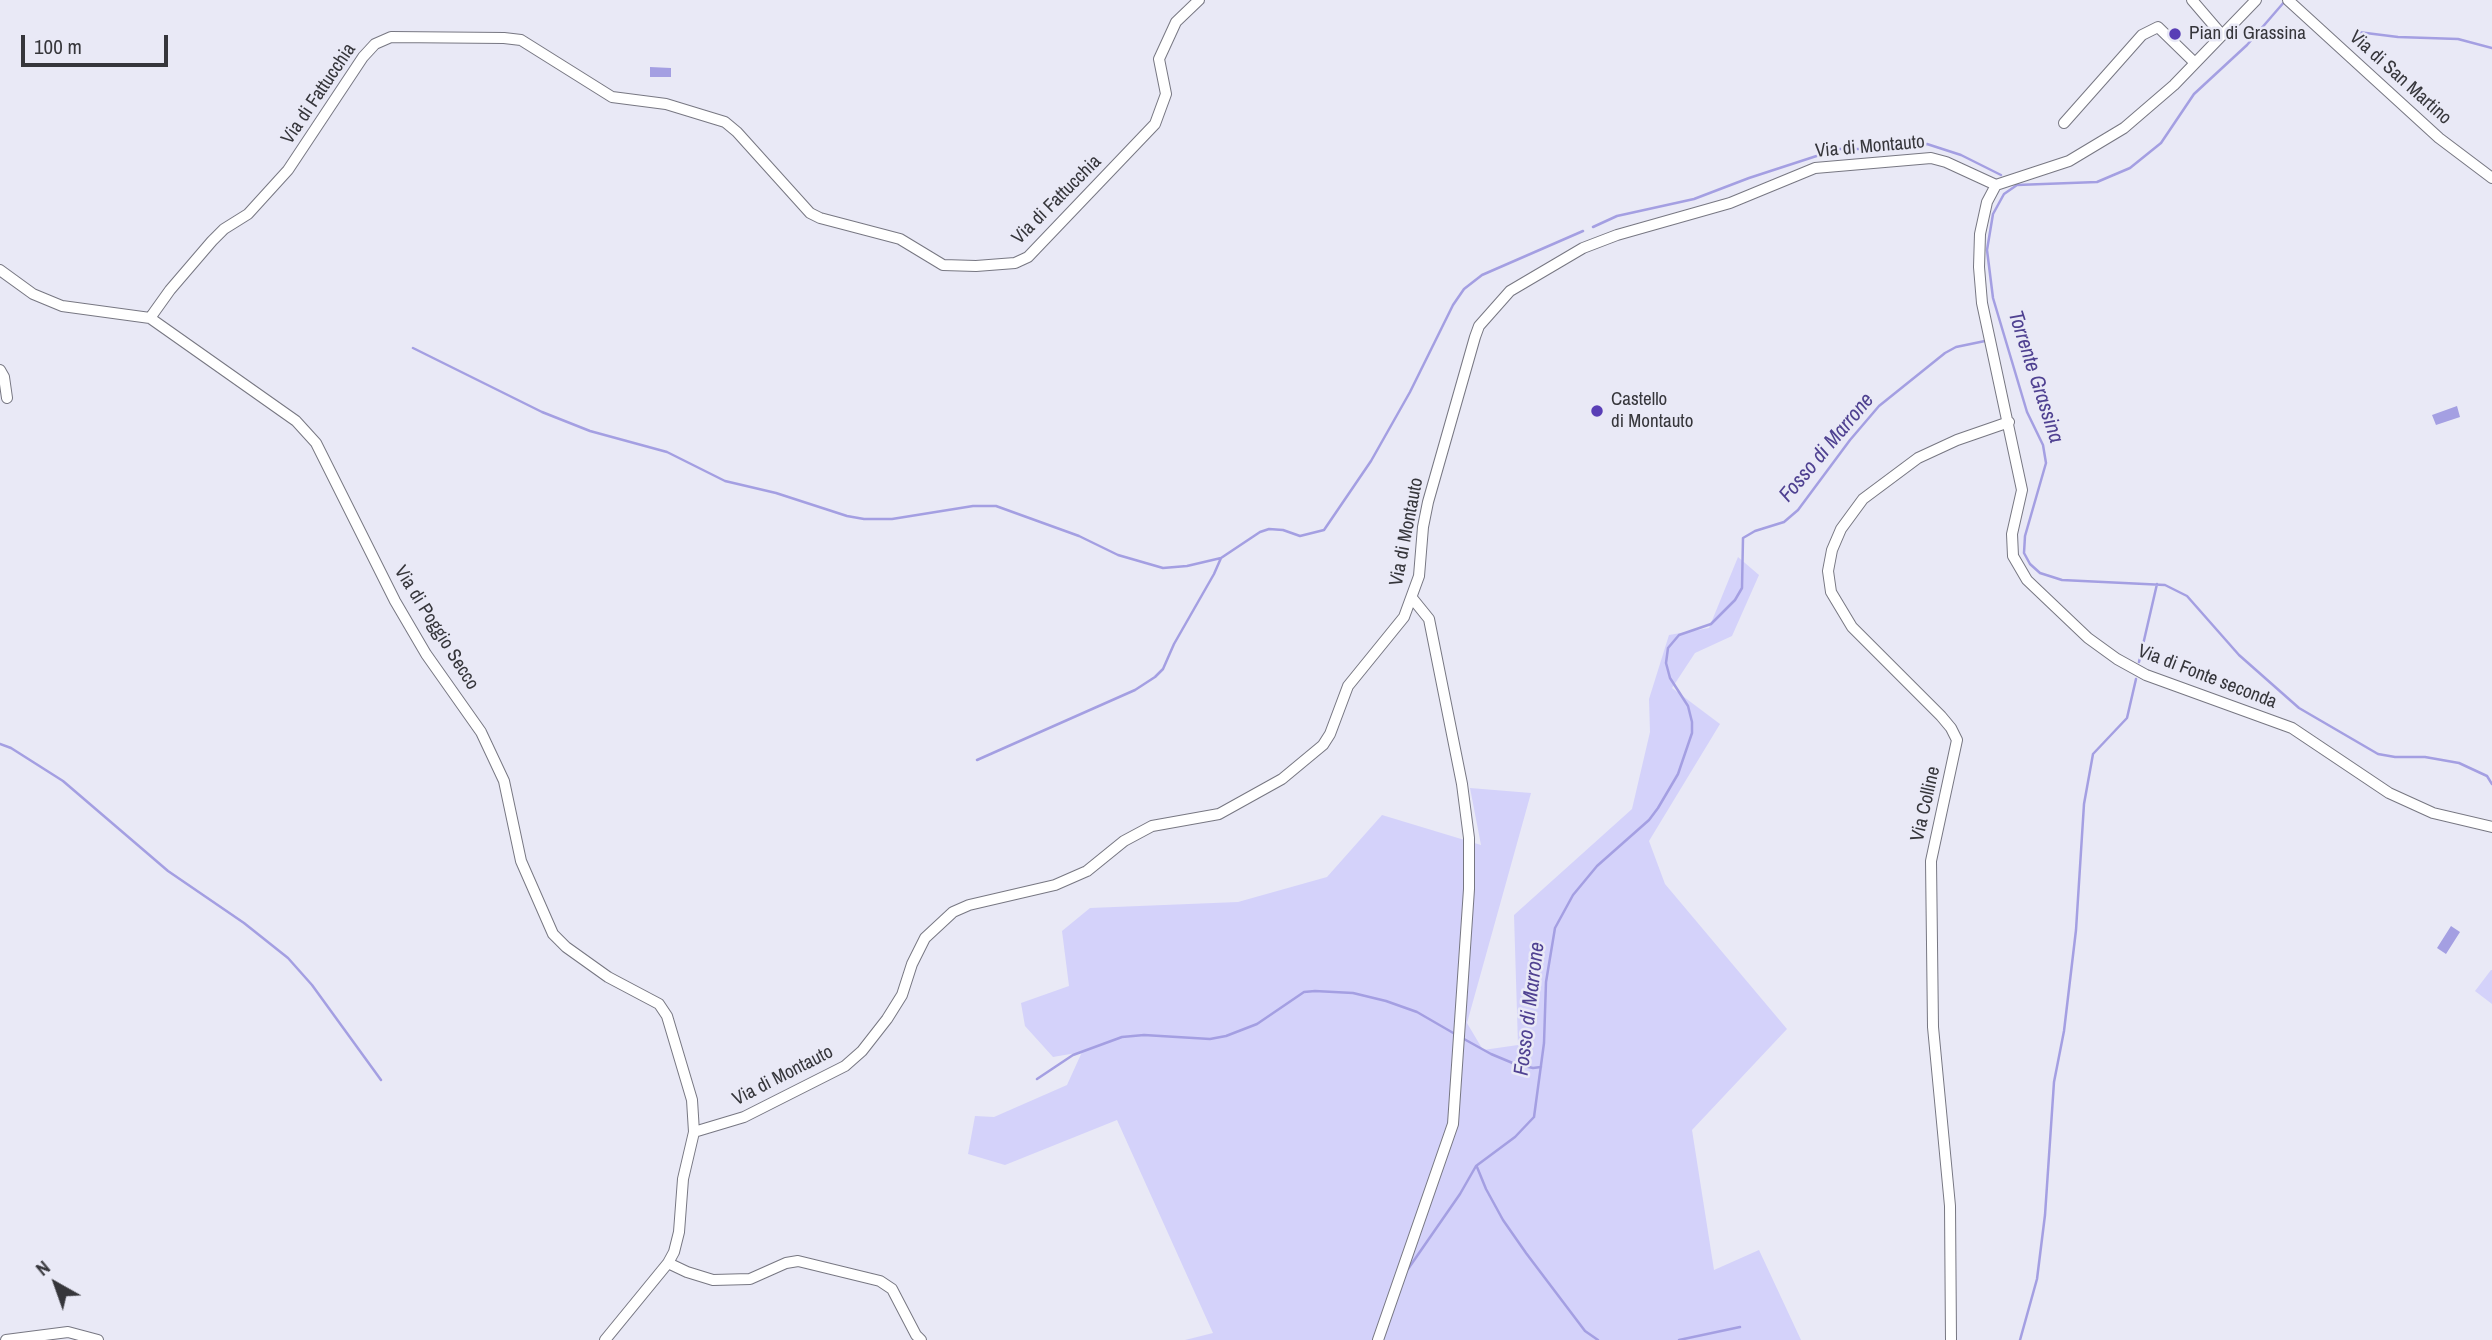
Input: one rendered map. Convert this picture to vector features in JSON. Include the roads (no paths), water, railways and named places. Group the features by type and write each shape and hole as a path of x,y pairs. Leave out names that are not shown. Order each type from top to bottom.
{"street":[{"name":"Via di Fattucchia","path":"150,318 212,241 224,229 248,214 289,170 363,57 385,38 521,40 612,97 666,104 725,122 810,213 820,218 900,239 943,265 976,266 1015,263 1028,257 1155,124 1166,94 1159,59 1176,22 1199,0"},
{"path":"2192,0 2222,35"},
{"path":"1996,185 2069,161 2124,128 2174,85 2256,0"},
{"name":"Via di San Martino","path":"2296,3 2439,138 2492,178"},
{"path":"2064,123 2142,35 2158,27 2195,63"},
{"name":"Via di Montauto","path":"694,1132 744,1118 845,1066 862,1051 902,995 912,964 925,938 953,912 969,905 1055,886 1087,872 1124,841 1152,826 1219,814 1282,779 1323,745 1331,734 1348,685 1404,617 1419,576 1428,502 1475,337 1479,326 1510,292 1583,248 1617,234 1730,203 1815,168 1931,158 1996,185"},
{"name":"Via di Fonte seconda","path":"1996,185 1987,202 1980,234 1979,267 1982,303 2022,490 2012,534 2014,556 2027,580 2088,638 2117,659 2146,675 2292,728 2389,793 2433,813 2492,827"},
{"name":"Via di Poggio Secco","path":"0,270 33,294 62,306 150,318 296,421 316,443 394,601 426,654 481,732 504,781 521,861 554,934 566,947 608,977 659,1004 667,1016 692,1100 694,1132"},
{"path":"0,369 7,398"},
{"name":"Via Colline","path":"1951,1340 1950,1206 1933,1027 1931,861 1957,740 1951,727 1941,716 1852,627 1831,592 1828,571 1832,550 1841,529 1863,499 1918,458 1957,440 2009,422"},
{"path":"1378,1340 1453,1124 1469,889 1469,838 1462,784 1429,619 1412,598"},
{"path":"605,1340 674,1252 679,1232 683,1179 694,1132"},
{"path":"668,1263 713,1280 750,1279 786,1263 798,1261 880,1281 892,1289 921,1340"},
{"path":"6,1340 68,1332 98,1340"}],"waterway":[{"name":"Torrente Grassina","path":"2285,1 2247,45 2194,94 2161,143 2130,168 2097,182 2017,185 2004,194 1993,214 1987,250 1993,298 2027,412 2043,445 2046,463 2025,536 2024,553 2030,564 2040,573 2062,580 2165,585 2187,596 2239,655 2299,708 2378,754 2425,757 2459,763 2487,776 2492,784"},
{"path":"2358,32 2398,37 2458,39 2492,48"},
{"path":"1593,227 1617,216 1694,199 1838,149 1881,149 1927,144 1961,155 2001,175"},
{"path":"413,348 542,412 590,431 667,452 725,481 776,493 847,516 892,519 973,506 996,506 1079,536 1118,555 1163,568 1187,566 1221,558 1269,529 1283,530 1300,536 1324,530 1371,461 1464,289 1482,275 1583,231"},
{"name":"Fosso di Marrone","path":"1408,1269 1476,1166 1515,1137 1534,1117 1544,1043 1546,982 1555,928 1573,895 1597,866 1649,820 1678,774 1692,733 1692,722 1688,706 1670,678 1666,663 1668,648 1679,635 1711,624 1735,600 1742,588 1743,538 1755,531 1784,522 1798,510 1879,406 1945,353 1956,347 1985,341"},
{"path":"977,760 1135,690 1155,677 1163,669 1221,558"},
{"path":"2139,662 2157,584"},
{"path":"2020,1340 2037,1279 2045,1215 2054,1082 2064,1031 2076,930 2084,804 2093,754 2127,718 2136,679"},
{"path":"0,744 11,748 63,781 168,871 244,923 288,958 312,985 381,1080"},
{"path":"1037,1079 1073,1055 1122,1037 1144,1035 1210,1039 1226,1036 1257,1024 1304,992 1353,993 1386,1001 1417,1012 1455,1034"},
{"path":"1464,1039 1515,1064 1541,1067"},
{"path":"1477,1167 1503,1220 1526,1253 1585,1331 1598,1340"},
{"path":"1679,1340 1740,1327"}],"place":[{"name":"Pian di Grassina","path":"2175,34"},
{"name":"Castello di Montauto","path":"1597,411"}]}
